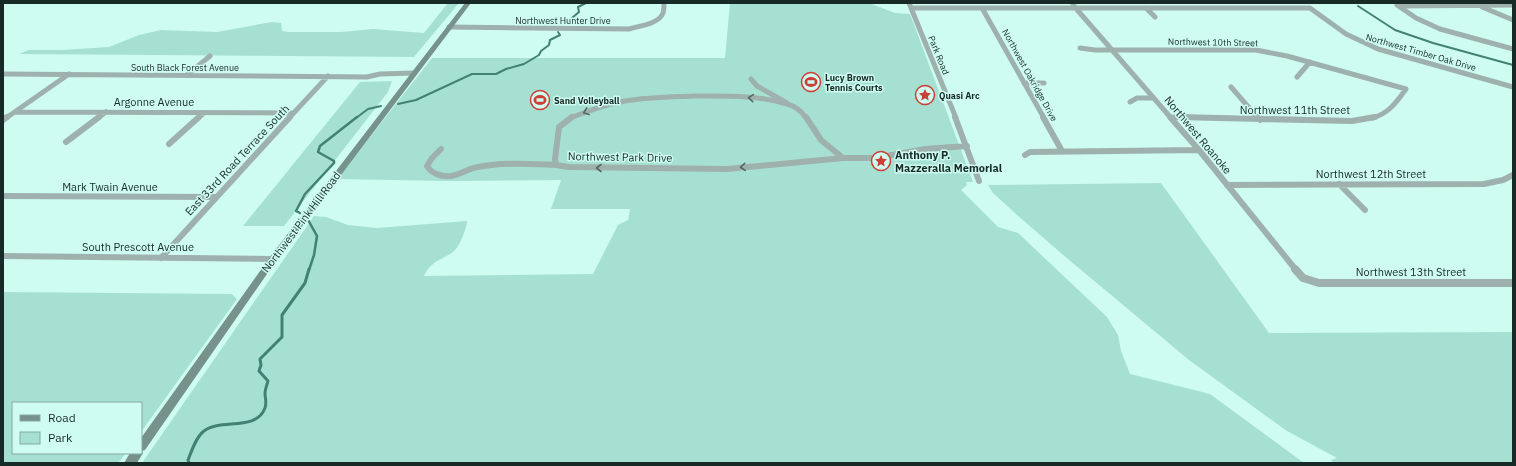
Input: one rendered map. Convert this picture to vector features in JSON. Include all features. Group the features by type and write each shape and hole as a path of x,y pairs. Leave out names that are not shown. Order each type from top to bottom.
{"main road":[{"name":"Northwest Pink Hill Road","path":"142,446 273,258 468,3"},
{"path":"130,463 135,454"}],"street":[{"name":"Northwest Hunter Drive","path":"449,27 629,29 651,23 658,19 662,15 664,3"},
{"path":"910,5 982,8 1073,5 1146,8 1155,17"},
{"name":"Park Road","path":"910,5 967,146 979,181"},
{"name":"Northwest Roanoke","path":"1073,5 1199,150 1306,283"},
{"path":"1513,5 1398,6 1416,18 1440,29 1513,49"},
{"path":"1480,6 1513,20"},
{"name":"Northwest Oakridge Drive","path":"982,8 1062,151"},
{"name":"Northwest Timber Oak Drive","path":"1146,8 1310,8 1346,34 1378,49 1513,87"},
{"name":"Northwest 10th Street","path":"1080,48 1095,50 1245,49 1273,53 1310,62 1406,89"},
{"path":"187,75 210,56"},
{"path":"1298,77 1310,62"},
{"name":"South Black Forest Avenue","path":"3,74 328,76 373,78 412,76"},
{"path":"3,120 69,74"},
{"name":"East 33rd Road Terrace South","path":"161,258 328,76"},
{"path":"751,79 753,84 778,96 789,104"},
{"path":"1024,83 1044,83"},
{"path":"1231,87 1260,120"},
{"name":"Northwest 11th Street","path":"1171,117 1352,121 1372,118 1386,113 1392,109 1406,89"},
{"name":"Northwest Park Drive","path":"843,158 821,140 803,113 789,104 762,99 691,95 654,97 624,101 597,108 570,118 559,127 555,159 556,165 569,167 727,169 843,158 876,158 924,149 967,146"},
{"path":"1130,102 1137,98 1153,98"},
{"name":"Argonne Avenue","path":"15,112 293,113"},
{"path":"66,142 106,112"},
{"path":"169,144 204,113"},
{"path":"442,149 432,158 427,166 431,172 440,175 452,176 476,167 514,162 556,165"},
{"path":"1025,155 1030,152 1062,151 1199,150"},
{"name":"Northwest 12th Street","path":"1227,185 1484,184 1508,179 1513,175"},
{"path":"1339,184 1365,210"},
{"name":"Mark Twain Avenue","path":"3,196 216,197"},
{"name":"South Prescott Avenue","path":"3,256 273,258"},
{"name":"Northwest 13th Street","path":"1306,283 1513,283"}],"green space":[{"path":"448,3 459,3 414,57 19,54 29,50 62,50 109,47 139,35 161,30 217,32 272,22 281,23 282,31 289,32 341,32 373,29 424,33"},
{"path":"730,3 869,3 895,13 910,14 973,182 966,182 967,185 961,190 998,227 1018,233 1107,317 1118,335 1121,351 1130,374 1210,394 1304,463 142,463 314,216 326,217 348,225 377,228 467,221 462,238 455,250 433,264 424,276 593,274 618,225 628,220 630,209 551,209 561,180 447,181 337,179 432,58 725,58"},
{"path":"392,81 388,92 284,226 243,226 360,82"},
{"path":"1161,183 1269,333 1513,332 1513,463 1334,463 1331,460 1337,458 1287,431 1189,360 1016,214 993,193 988,185"},
{"path":"3,292 232,294 237,299 142,431 142,402 12,402 12,454 125,454 118,463 3,463"}],"waterway":[{"path":"565,24 579,12 578,7 586,3"},
{"path":"1358,6 1395,30 1433,43 1513,65"},
{"path":"398,104 416,100 472,74 496,74 506,69 524,64 539,55 541,51 549,45 550,40 560,35 558,32"},
{"path":"356,118 368,109 381,106"},
{"path":"300,213 296,211 305,194 334,163 334,161 318,152 320,146 357,117"},
{"path":"307,218 317,236 314,255 309,270"},
{"path":"189,463 188,460 194,444 204,431 219,425 254,420 265,408 265,392 268,381 259,371 261,365 260,359 282,337 282,315 305,283 309,269"}],"place":[{"name":"Lucy Brown Tennis Courts","path":"811,82"},
{"name":"Quasi Arc","path":"925,95"},
{"name":"Sand Volleyball","path":"540,100"},
{"name":"Anthony P. Mazzeralla Memorial","path":"881,161"}]}
